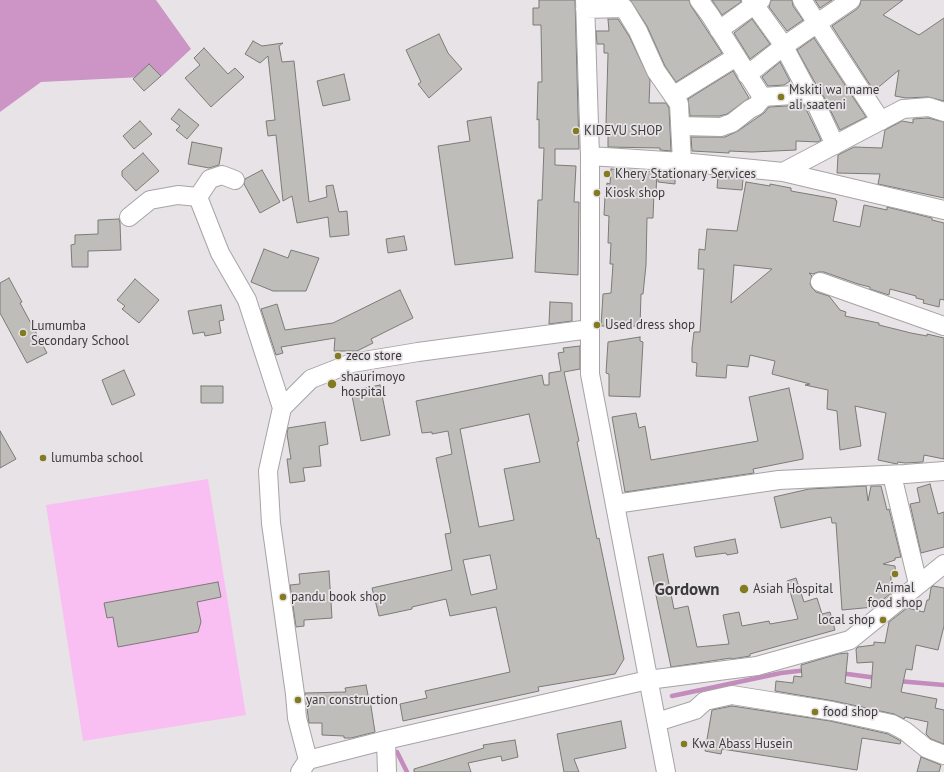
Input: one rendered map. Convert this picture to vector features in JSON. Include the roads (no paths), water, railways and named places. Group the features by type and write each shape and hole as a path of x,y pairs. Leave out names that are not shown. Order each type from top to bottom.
{"street":[{"path":"699,0 762,98"},
{"path":"802,0 881,121"},
{"path":"747,75 784,46 851,0"},
{"path":"719,30 755,2 784,46 809,94 815,102 835,145"},
{"path":"666,772 590,374 590,156 585,5 624,8 638,31 656,72 679,104 682,162"},
{"path":"673,96 736,57"},
{"path":"762,98 809,94"},
{"path":"680,126 726,126 756,106 762,98"},
{"path":"782,172 903,109 929,107 944,112"},
{"path":"590,156 682,162 782,172 944,210"},
{"path":"198,197 210,179 222,176 235,180"},
{"path":"129,217 150,200 178,195 198,197"},
{"path":"198,197 220,254 247,300 282,408 268,471 271,523 304,766 387,756 649,685 757,666 850,640 944,564"},
{"path":"820,282 944,326"},
{"path":"282,408 311,379 352,363 418,352 590,330"},
{"path":"615,504 779,480 944,471"},
{"path":"892,475 918,584"},
{"path":"655,716 695,710 706,701 732,695 832,711 892,724 905,731 926,748 944,755"}],"waterway":[{"path":"672,696 781,673 807,670"},
{"path":"840,673 877,678"},
{"path":"898,681 944,685"},
{"path":"397,752 407,772"}],"place":[{"name":"Mskiti wa mame ali saateni","path":"781,97"},
{"name":"KIDEVU SHOP","path":"576,131"},
{"name":"Khery Stationary Services","path":"607,174"},
{"name":"Kiosk shop","path":"597,193"},
{"name":"Used dress shop","path":"597,325"},
{"name":"Lumumba Secondary School","path":"23,333"},
{"name":"zeco store","path":"338,356"},
{"name":"shaurimoyo hospital","path":"332,384"},
{"name":"lumumba school","path":"43,458"},
{"name":"Animal food shop","path":"895,574"},
{"name":"Asiah Hospital","path":"744,589"},
{"name":"pandu book shop","path":"283,597"},
{"name":"local shop","path":"883,620"},
{"name":"yan construction","path":"298,700"},
{"name":"food shop","path":"815,712"},
{"name":"Kwa Abass Husein","path":"684,744"}],"district":[{"name":"Gordown","path":"687,590"}]}
